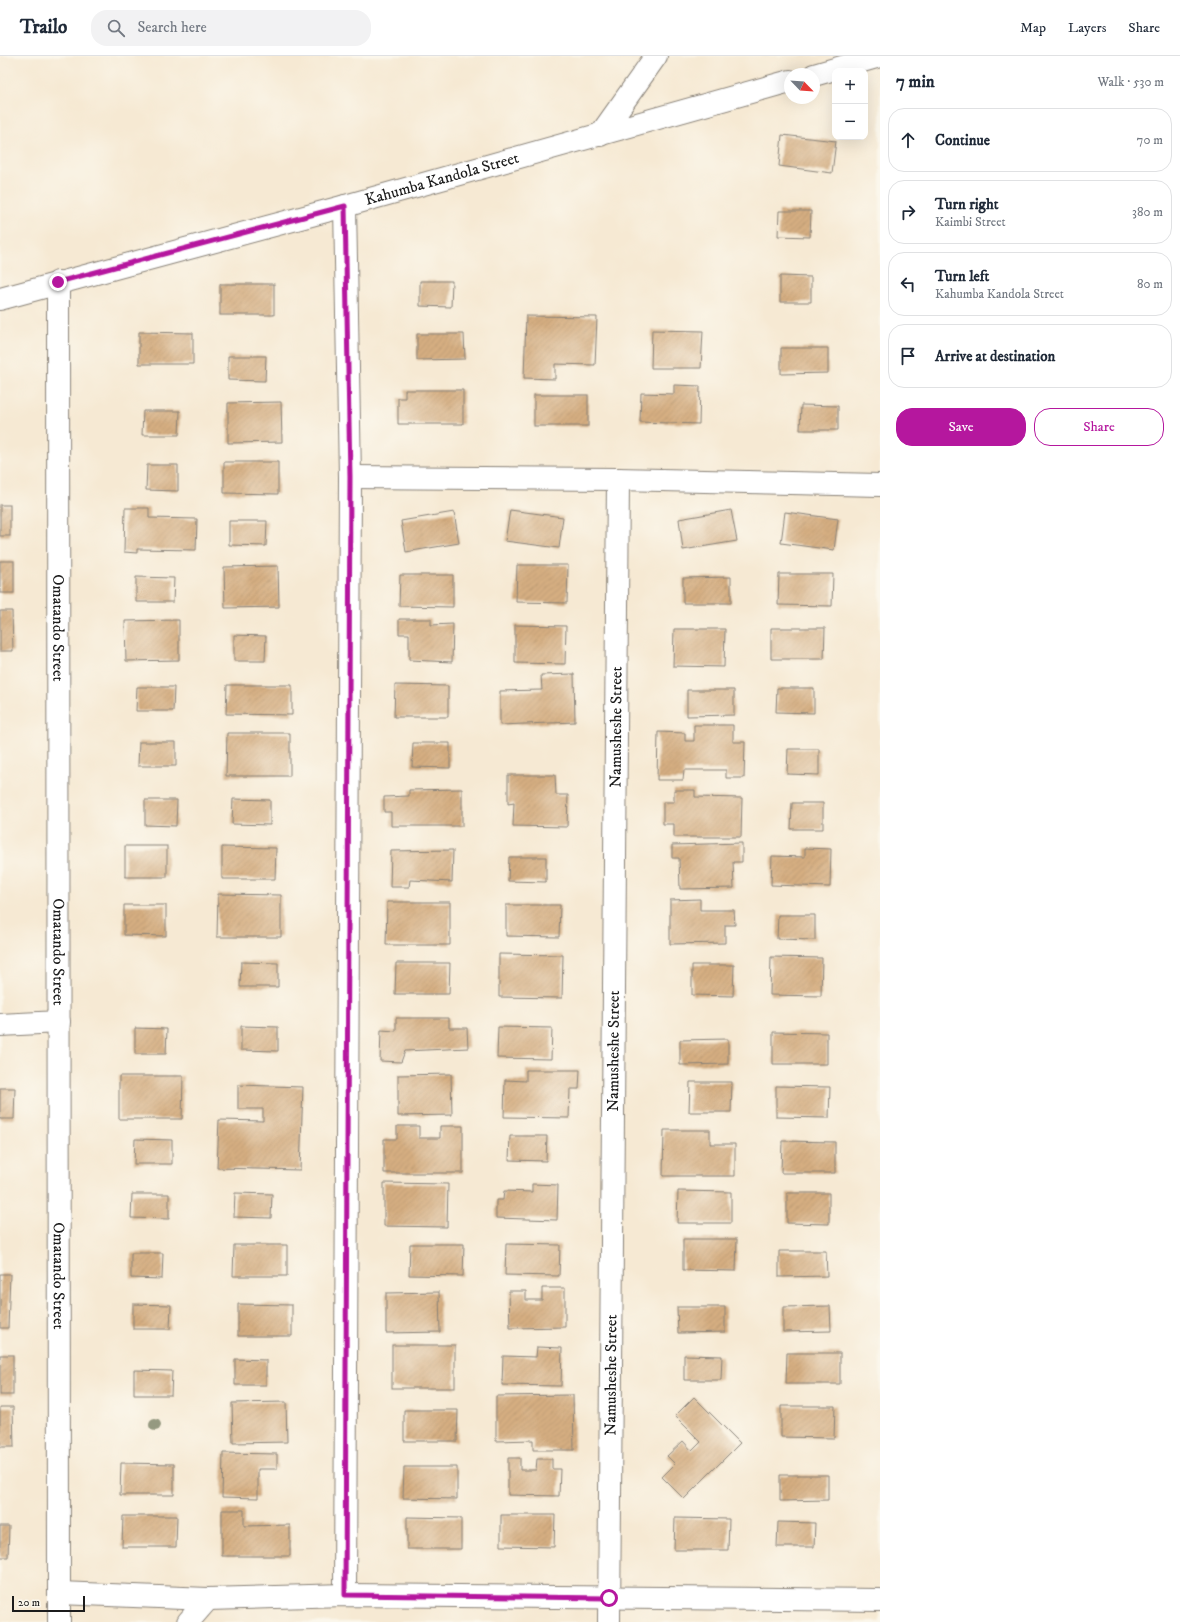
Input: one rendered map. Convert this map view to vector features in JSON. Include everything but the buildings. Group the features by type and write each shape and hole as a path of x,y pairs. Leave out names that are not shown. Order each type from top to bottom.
{"street":[{"path":"600,135 656,56"},
{"path":"820,73 880,56"},
{"name":"Kahumba Kandola Street","path":"0,299 58,282 345,206 784,84"},
{"path":"345,206 350,477 345,1595"},
{"name":"Omatando Street","path":"58,282 59,1622"},
{"path":"350,477 618,479 880,485"},
{"name":"Namusheshe Street","path":"609,1622 618,479"},
{"path":"0,1025 59,1022"},
{"path":"59,1593 208,1599 345,1595 880,1600"},
{"path":"188,1622 208,1599"}],"route":[{"path":"58,282 345,206 350,477 345,1595 609,1598"}]}
